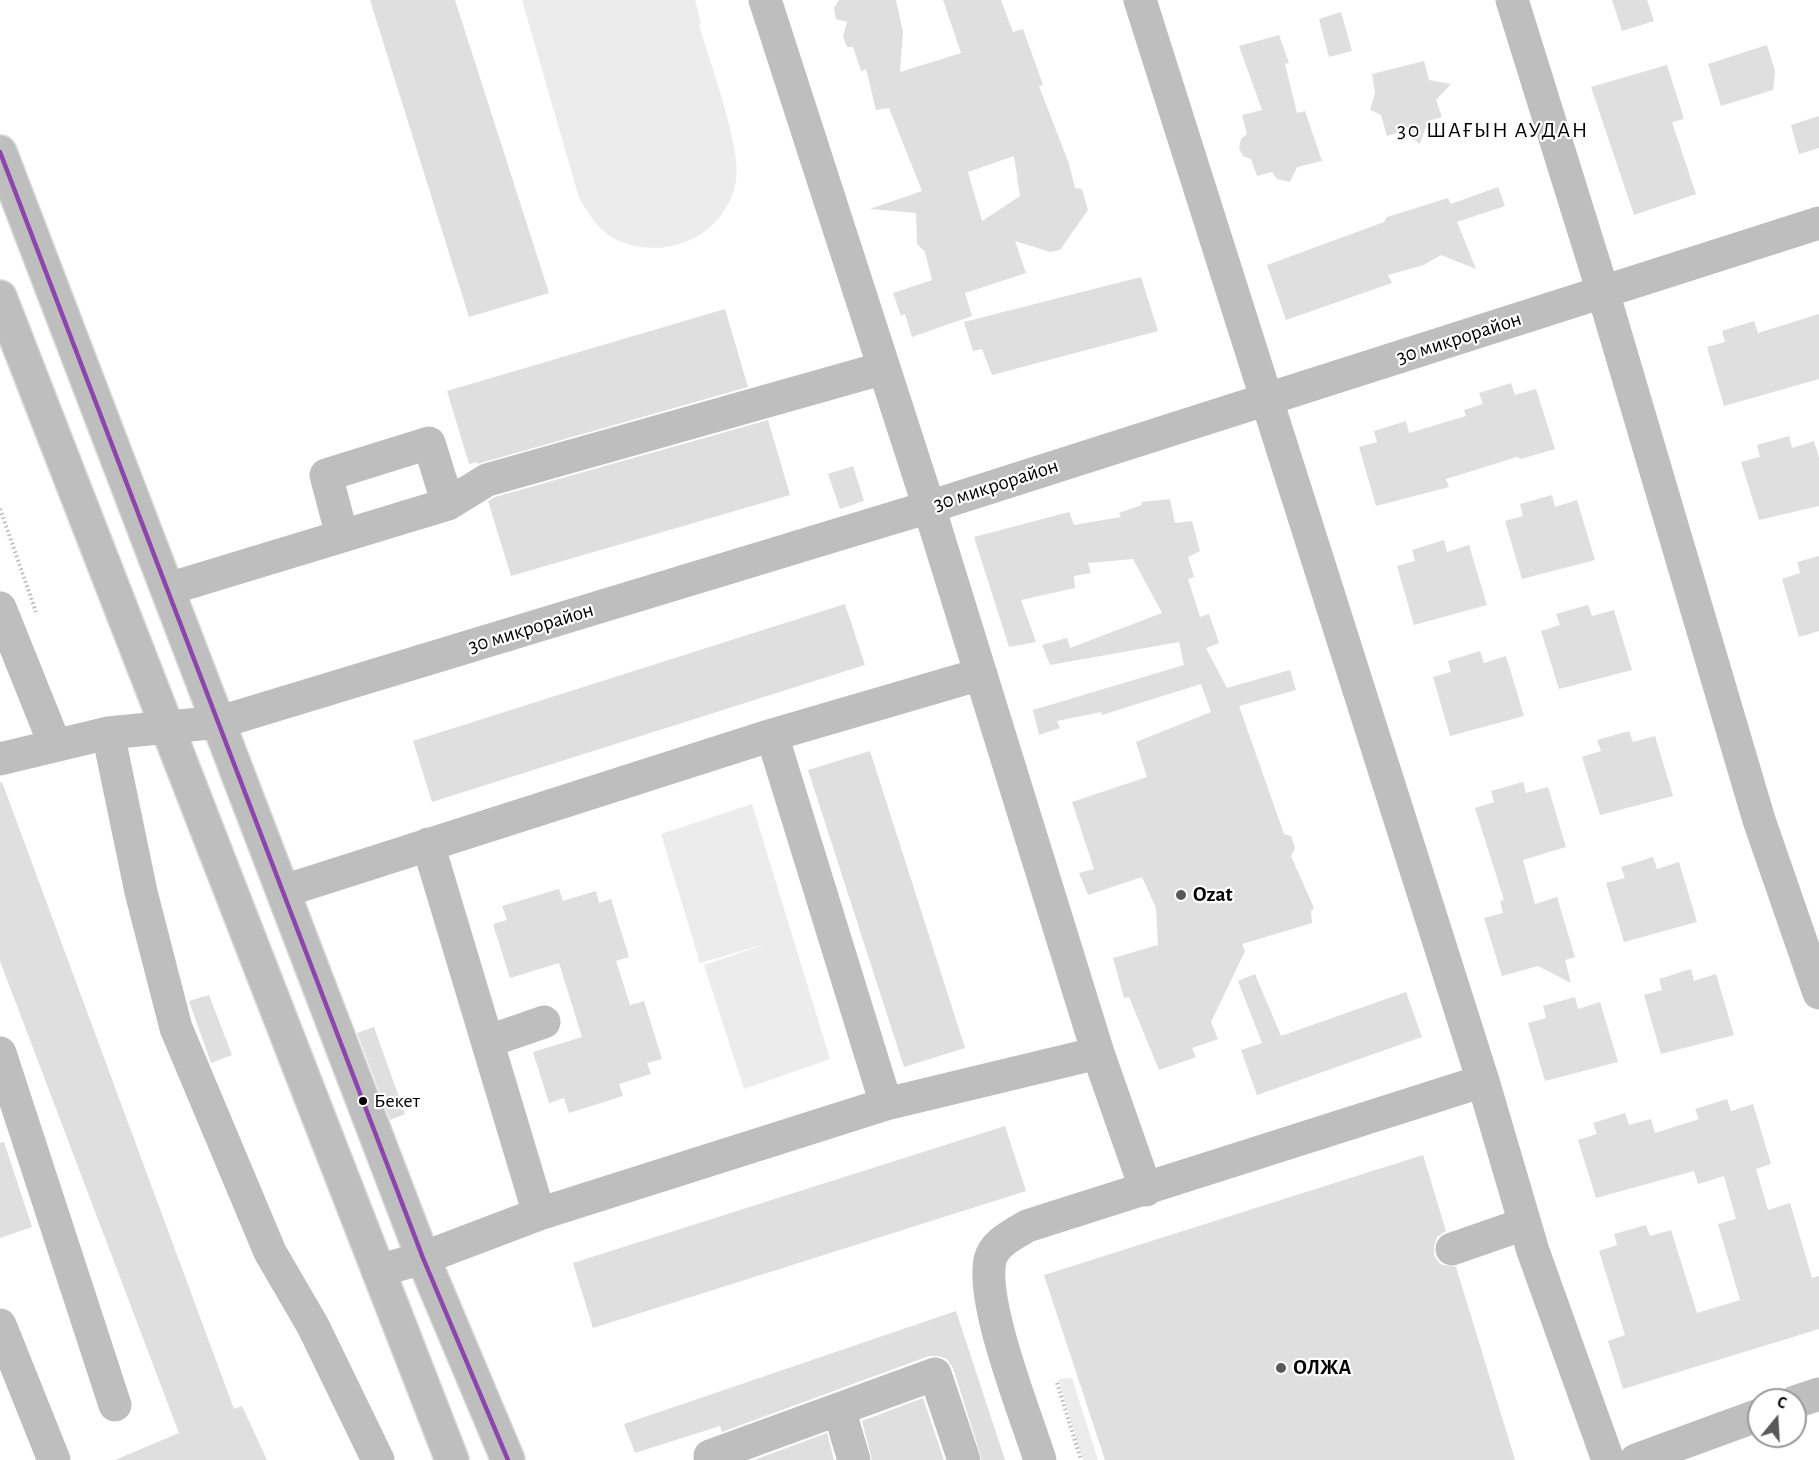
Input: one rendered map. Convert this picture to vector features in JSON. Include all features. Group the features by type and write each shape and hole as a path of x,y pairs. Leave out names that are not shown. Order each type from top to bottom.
{"street":[{"path":"765,0 929,507 1098,1053 1146,1190"},
{"path":"1140,0 1483,1081 1524,1224 1577,1381 1608,1460"},
{"path":"1512,0 1603,292 1759,820 1819,993"},
{"path":"0,152 220,722 423,1258 508,1460"},
{"name":"30 микрорайон","path":"0,759 108,733 220,722 929,507 1819,224"},
{"path":"0,297 452,1460"},
{"path":"168,589 447,504 487,480 884,368"},
{"path":"342,536 326,475 429,443 447,504"},
{"path":"0,608 55,745"},
{"path":"284,891 772,735 981,674"},
{"path":"108,733 141,892 177,1029 270,1252 313,1326 378,1460"},
{"path":"772,735 886,1104"},
{"path":"428,844 489,1041 539,1214"},
{"path":"489,1041 544,1022"},
{"path":"0,1053 11,1125 115,1405"},
{"path":"378,1271 423,1258 539,1214 886,1104 1098,1053"},
{"path":"1040,1460 991,1305 990,1258 1002,1241 1027,1226 1483,1081"},
{"path":"1452,1249 1524,1224"},
{"path":"0,1325 54,1460"},
{"path":"706,1459 935,1374 964,1460"},
{"path":"838,1409 854,1460"},
{"path":"1636,1460 1747,1420"}],"path":[{"path":"1056,1383 1081,1460"}],"shaded area":[{"path":"522,0 695,0 701,23 699,25 730,126 737,166 736,181 730,201 720,217 706,230 690,240 672,246 653,248 634,246 615,239 594,221 579,198"},
{"path":"752,804 830,1059 744,1089 704,965 769,943 700,963 661,834"},
{"path":"1072,1378 1098,1460 1083,1460 1058,1379"}],"building":[{"path":"370,0 455,0 549,293 469,317"},
{"path":"839,0 896,0 903,32 900,72 961,53 943,0 1001,0 1013,32 1023,29 1043,85 1039,86 1069,164 1075,188 1082,189 1088,210 1060,250 1050,252 1015,241 1026,273 965,293 972,316 912,337 905,314 901,316 893,293 932,280 925,252 917,244 916,213 870,209 922,191 889,108 876,110 866,69 861,71 853,47 847,47 843,37 847,22 836,19 834,8","holes":["1014,156 1020,196 982,221 968,172"]},
{"path":"1612,0 1647,0 1654,21 1622,31"},
{"path":"1341,12 1352,51 1329,57 1319,19"},
{"path":"1279,35 1289,63 1285,64 1297,113 1305,111 1322,161 1297,167 1290,182 1277,179 1272,172 1257,176 1251,159 1243,156 1239,148 1241,139 1247,134 1242,115 1262,110 1239,46"},
{"path":"1767,45 1775,71 1773,90 1721,106 1708,64"},
{"path":"1424,61 1429,80 1451,84 1436,100 1442,117 1428,121 1420,144 1402,131 1387,136 1381,115 1370,110 1375,93 1372,74"},
{"path":"1667,65 1684,119 1672,122 1696,194 1634,215 1591,87"},
{"path":"1819,116 1819,148 1799,154 1791,125"},
{"path":"1498,187 1505,206 1457,222 1476,269 1441,255 1424,265 1388,275 1392,283 1286,320 1267,265 1384,222 1387,217 1448,198 1451,204"},
{"path":"1141,277 1158,331 992,375 982,349 973,351 964,322"},
{"path":"725,309 748,387 477,464 477,462 469,464 447,391"},
{"path":"1819,314 1819,379 1724,406 1707,347 1725,342 1722,331 1754,321 1758,333"},
{"path":"1511,383 1515,395 1536,389 1555,449 1521,459 1517,457 1446,479 1449,487 1376,506 1359,447 1377,442 1374,431 1406,421 1409,433 1466,416 1464,410 1483,404 1479,393"},
{"path":"768,420 790,495 511,576 488,501 495,497"},
{"path":"1789,436 1792,448 1814,441 1819,458 1819,506 1759,520 1741,462 1760,457 1757,445"},
{"path":"853,466 864,501 840,509 828,474"},
{"path":"1552,495 1555,507 1577,500 1595,560 1522,579 1505,521 1523,516 1520,504"},
{"path":"1170,499 1175,523 1192,521 1200,551 1188,557 1194,577 1188,579 1200,617 1209,614 1219,643 1206,648 1227,688 1290,670 1296,690 1239,706 1284,834 1291,836 1295,848 1291,856 1314,908 1311,911 1312,923 1242,944 1245,951 1211,1022 1218,1039 1192,1048 1196,1057 1159,1070 1129,997 1124,998 1113,958 1158,945 1156,908 1142,877 1088,895 1079,873 1094,869 1072,802 1147,777 1136,742 1211,712 1201,684 1102,715 1101,712 1057,721 1060,728 1039,735 1033,710 1184,665 1179,642 1050,665 1042,645 1067,638 1070,648 1162,613 1133,559 1088,563 1091,573 1074,576 1075,588 1021,600 1036,642 1009,647 974,537 1069,512 1074,525 1121,517 1119,513 1142,505 1141,502"},
{"path":"1444,540 1447,552 1469,545 1487,605 1414,625 1397,566 1415,561 1412,550"},
{"path":"1819,556 1819,631 1799,637 1782,579 1800,573 1797,562"},
{"path":"845,604 865,665 432,802 413,741"},
{"path":"1588,605 1592,616 1614,610 1632,670 1559,689 1541,631 1560,625 1556,614"},
{"path":"1480,651 1484,663 1506,656 1524,716 1450,736 1433,677 1451,672 1448,661"},
{"path":"1629,731 1633,742 1655,736 1673,796 1600,815 1582,757 1601,751 1597,740"},
{"path":"870,751 965,1048 904,1067 808,770"},
{"path":"2,782 234,1409 242,1406 267,1460 115,1460 179,1433 0,961 0,783"},
{"path":"1523,782 1526,793 1548,787 1566,847 1523,860 1535,904 1557,897 1575,957 1565,960 1571,983 1538,966 1502,976 1484,918 1503,913 1500,901 1504,900 1475,808 1494,802 1491,791"},
{"path":"1653,857 1657,869 1679,862 1697,922 1624,942 1606,883 1625,878 1621,867"},
{"path":"559,889 563,901 596,891 599,903 611,899 629,957 616,961 630,1005 644,1001 662,1059 647,1063 651,1074 619,1084 623,1096 569,1113 564,1098 549,1103 533,1052 582,1037 559,963 510,978 493,924 507,920 502,906"},
{"path":"1691,969 1694,981 1716,974 1734,1035 1661,1054 1644,995 1662,990 1659,979"},
{"path":"1255,974 1281,1036 1406,992 1422,1037 1257,1095 1241,1050 1262,1043 1238,981"},
{"path":"209,995 232,1055 211,1063 189,1001"},
{"path":"1575,997 1578,1009 1600,1002 1618,1062 1545,1081 1528,1023 1546,1018 1543,1006"},
{"path":"374,1027 405,1114 390,1120 357,1033"},
{"path":"1727,1099 1731,1111 1753,1104 1771,1164 1756,1169 1768,1210 1790,1203 1812,1278 1819,1276 1819,1329 1623,1389 1608,1341 1625,1335 1599,1251 1617,1245 1614,1234 1646,1225 1650,1236 1671,1230 1697,1313 1740,1300 1718,1224 1736,1219 1724,1176 1698,1184 1694,1171 1596,1198 1578,1140 1597,1134 1593,1123 1625,1113 1629,1125 1651,1119 1655,1133 1699,1119 1695,1109"},
{"path":"1005,1126 1026,1191 593,1328 573,1263"},
{"path":"4,1142 32,1227 0,1238 0,1143"},
{"name":"ОЛЖА","path":"1423,1155 1446,1231 1437,1237 1434,1255 1440,1264 1456,1267 1515,1460 1105,1460 1044,1275"},
{"path":"956,1311 1005,1460 982,1460 953,1368 947,1359 938,1356 929,1356 722,1432 720,1426 635,1453 624,1424"},
{"path":"923,1398 944,1460 872,1460 862,1421"},
{"path":"827,1433 834,1460 754,1460"}],"transit line":[{"path":"0,152 423,1258 508,1460"}],"place":[{"name":"Ozat","path":"1181,895"},
{"name":"Бекет","path":"363,1101"},
{"name":"ОЛЖА","path":"1281,1368"}],"district":[{"name":"30 ШАҒЫН АУДАН","path":"1493,130"}]}
